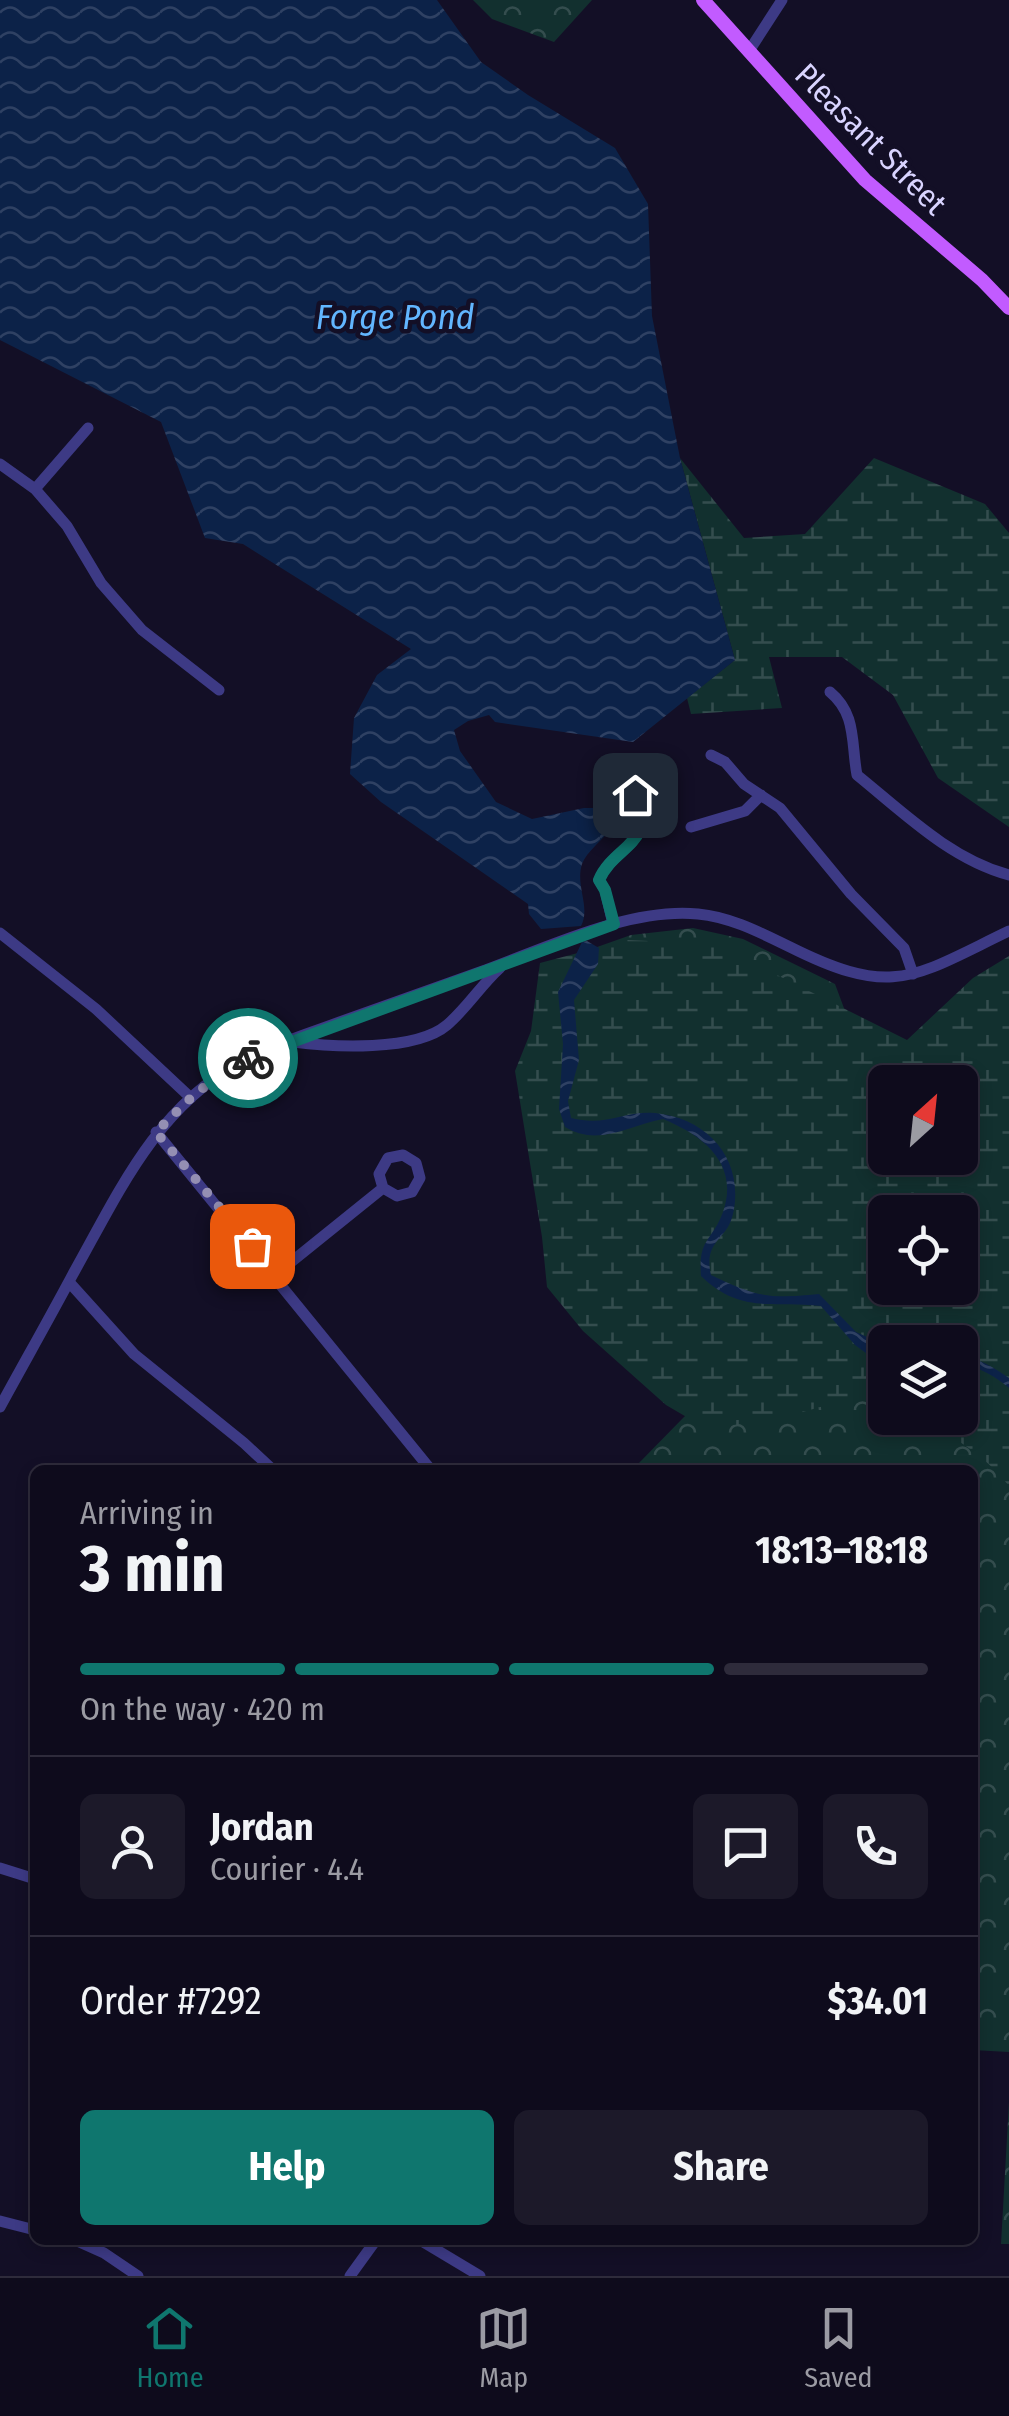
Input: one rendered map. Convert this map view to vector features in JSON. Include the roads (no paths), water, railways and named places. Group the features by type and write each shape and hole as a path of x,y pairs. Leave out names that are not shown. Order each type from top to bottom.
{"main road":[{"name":"Pleasant Street","path":"703,0 865,180 1009,308"}],"street":[{"path":"750,52 782,0"},
{"path":"35,489 88,428"},
{"path":"0,464 35,489 67,526 110,594 142,630 219,690"},
{"path":"830,692 844,703 852,721 857,775 951,850 1009,876"},
{"path":"711,755 780,808 851,894 909,954 913,974"},
{"path":"609,925 605,890 599,880 638,835 642,814 635,795"},
{"path":"691,827 745,812 762,795"},
{"path":"0,1407 123,1183 156,1132 191,1098 239,1063 609,925 703,914 746,926 830,967 857,976 882,978 913,974 943,964 1009,930"},
{"path":"0,933 96,1009 191,1098"},
{"path":"289,1042 360,1046 411,1041 433,1034 444,1028 505,963"},
{"path":"156,1132 426,1465"},
{"path":"275,1275 383,1188"},
{"path":"69,1282 134,1354 267,1465"},
{"path":"0,1868 30,1877"},
{"path":"0,2221 30,2229"},
{"path":"85,2245 137,2276"},
{"path":"350,2276 372,2245"},
{"path":"428,2245 480,2276"}],"water":[{"name":"Forge Pond","path":"0,0 437,0 481,62 615,148 648,204 652,316 680,458 735,660 633,742 495,722 489,715 454,730 460,751 496,802 532,819 584,808 609,808 612,827 587,855 580,872 584,911 581,926 541,929 529,914 528,904 381,802 350,774 354,718 377,675 411,649 243,544 205,538 161,422 0,340"},
{"path":"582,942 599,948 598,964 574,1000 579,1060 568,1101 571,1118 595,1121 655,1113 691,1123 706,1133 728,1160 735,1194 730,1223 710,1254 711,1275 763,1295 819,1294 856,1332 868,1337 868,1355 821,1306 743,1301 715,1288 701,1276 704,1247 723,1212 726,1179 714,1153 691,1133 663,1119 601,1135 577,1133 565,1127 559,1109 563,1044 558,992"},
{"path":"978,1360 1009,1378 1009,1388 978,1368"}]}
